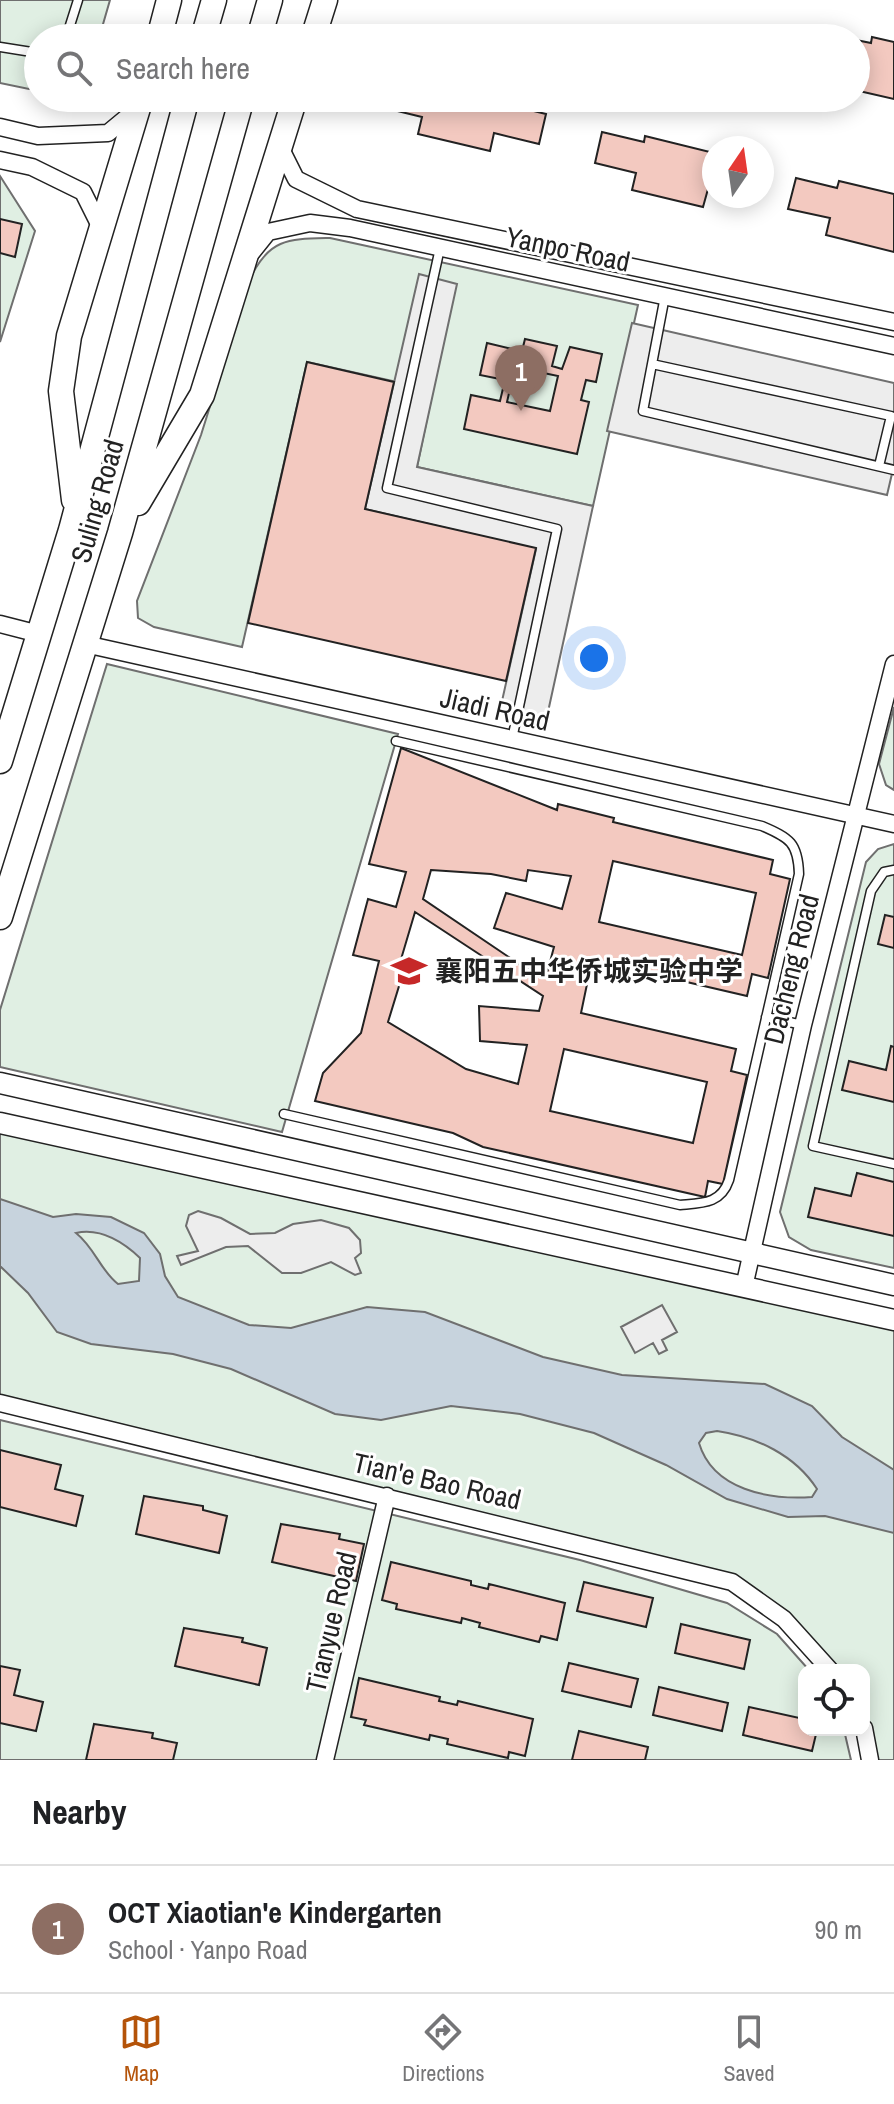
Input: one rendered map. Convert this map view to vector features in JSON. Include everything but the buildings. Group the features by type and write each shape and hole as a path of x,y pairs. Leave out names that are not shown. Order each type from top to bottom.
{"main road":[{"path":"163,24 169,0"},
{"path":"207,24 214,0"},
{"path":"263,24 270,0"},
{"path":"317,24 325,0"},
{"path":"71,530 75,503 61,391 69,336 137,112"},
{"name":"Suling Road","path":"0,761 71,530 183,112"},
{"name":"Suling Road","path":"0,917 120,533 238,112"},
{"path":"120,533 202,395 291,112"}],"street":[{"path":"0,127 38,136 108,133 130,112"},
{"name":"Yanpo Road","path":"280,147 296,179 357,209 894,322"},
{"path":"0,160 32,167 83,192 102,230"},
{"name":"Yanpo Road","path":"243,262 268,232 310,223 894,346"},
{"path":"0,624 39,634"},
{"name":"Jiadi Road","path":"85,644 894,824"},
{"name":"Dacheng Road","path":"744,1287 803,1025 894,664"},
{"path":"0,1083 894,1285"},
{"path":"0,1123 894,1320"},
{"name":"Tian'e Bao Road","path":"0,1403 732,1582 784,1619 825,1664"},
{"name":"Tianyue Road","path":"325,1760 387,1496"},
{"path":"866,1736 870,1760"}],"lane":[{"path":"70,24 78,0"},
{"path":"0,47 24,51"},
{"path":"440,248 387,488 557,529 512,739"},
{"path":"665,296 643,411 894,470"},
{"path":"652,364 891,416 879,466"},
{"path":"284,1114 680,1205 712,1202 725,1192 729,1180 799,874 798,851 783,835 762,826 396,741"},
{"path":"894,870 884,872 871,891 813,1146 894,1164"},
{"path":"766,1017 803,1025"}],"green space":[{"path":"0,0 110,0 103,24 24,24 24,88 0,83"},
{"path":"0,176 35,231 0,342"},
{"path":"330,238 638,305 593,506 417,467 433,390 307,362 242,647 154,627 138,618 137,601 201,435 250,279 273,248 303,239"},
{"path":"107,664 398,734 282,1132 0,1067 0,1010"},
{"path":"894,707 894,790 886,785 879,764"},
{"path":"894,844 894,1268 811,1250 789,1237 780,1212 866,862 878,849"},
{"path":"0,1123 894,1320 894,1760 870,1760 866,1736 870,1736 870,1664 823,1664 732,1582 0,1403"},
{"path":"0,1420 580,1560 727,1603 777,1634 804,1664 798,1664 798,1736 845,1736 851,1760 0,1760"}],"shaded area":[{"path":"419,274 457,284 417,467 593,506 546,721 500,710 536,549 365,509"},
{"path":"632,323 894,383 894,465 887,495 607,431"},
{"path":"0,1199 53,1217 76,1214 111,1217 144,1233 160,1254 165,1276 178,1297 249,1325 291,1328 367,1307 425,1312 543,1357 622,1375 765,1384 812,1406 842,1437 894,1470 894,1533 825,1516 788,1517 727,1499 666,1465 594,1433 520,1414 451,1406 381,1420 335,1414 231,1369 173,1354 91,1344 57,1332 28,1293 0,1266","holes":["76,1233 102,1234 133,1252 140,1258 139,1281 118,1284","717,1431 760,1443 786,1457 817,1489 812,1497 761,1494 730,1482 706,1459 699,1443 706,1433"]},
{"path":"198,1211 221,1218 250,1234 275,1233 293,1224 321,1220 349,1228 360,1240 361,1253 355,1258 361,1273 355,1275 331,1262 301,1273 282,1273 248,1246 226,1247 181,1265 177,1256 198,1251 186,1226 189,1215"},
{"path":"662,1305 677,1332 662,1340 667,1350 659,1354 653,1343 635,1353 621,1327"}],"place":[{"name":"OCT Xiaotian'e Kindergarten","path":"521,411"},
{"name":"襄阳五中华侨城实验中学","path":"409,971"}]}
